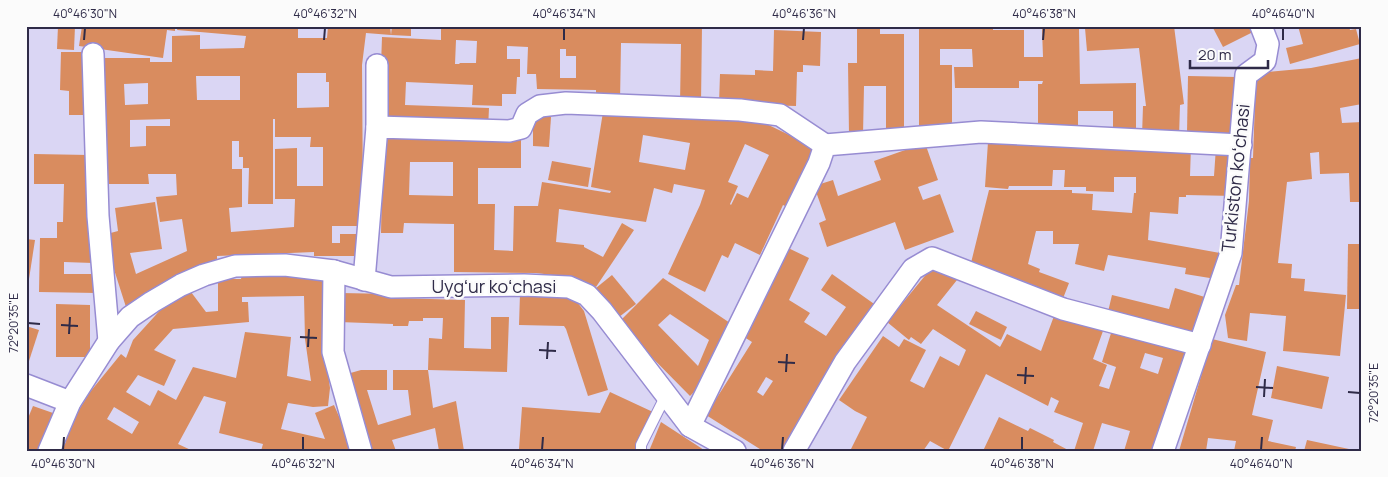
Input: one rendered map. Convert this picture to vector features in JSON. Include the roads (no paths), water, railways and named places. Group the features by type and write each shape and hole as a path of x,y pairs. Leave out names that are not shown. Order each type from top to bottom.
{"street":[{"name":"Turkiston koʻchasi","path":"1163,451 1231,253 1246,75 1265,62 1268,44 1261,26"},
{"path":"93,54 98,216 109,341"},
{"path":"364,280 377,127 377,65"},
{"path":"377,127 509,131 521,128 528,114 540,106 566,103 740,110 780,115 825,145 981,132 1241,146"},
{"path":"690,426 819,163 825,145"},
{"path":"794,451 845,362 913,269 932,258 1063,309 1200,345"},
{"name":"Uygʻur koʻchasi","path":"49,451 70,402 109,341 130,317 181,285 204,275 235,266 285,265 334,271 391,287 524,285 569,287 587,295 602,311 690,426 735,451"},
{"path":"334,271 333,352 362,451"},
{"path":"26,385 70,402"}],"lane":[{"path":"641,451 641,445 666,395"}]}
